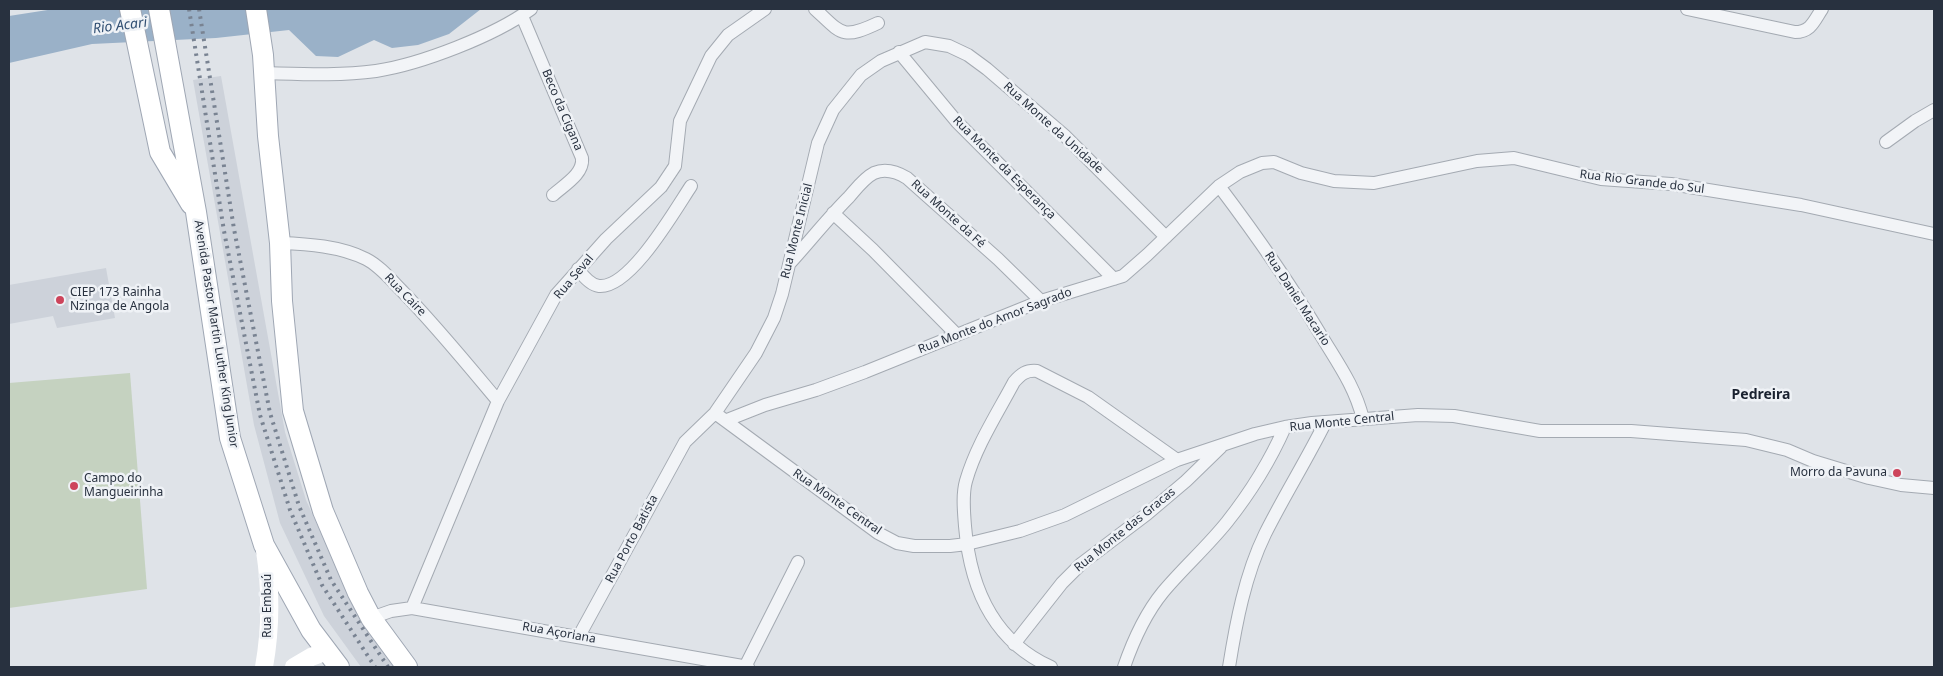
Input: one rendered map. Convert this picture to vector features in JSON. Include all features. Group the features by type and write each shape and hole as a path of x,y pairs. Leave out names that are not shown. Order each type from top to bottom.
{"main road":[{"path":"130,9 160,152 196,212"},
{"name":"Avenida Pastor Martin Luther King Junior","path":"158,9 196,212 230,438 264,545 312,630 333,659"},
{"path":"256,9 264,64 268,136 280,243 282,302 293,411 323,511 358,593 371,618 407,667"}],"street":[{"name":"Rua Seval","path":"412,608 498,401 556,295 606,239 661,187 675,166 680,121 711,56 728,35 764,9"},
{"path":"815,9 837,30 844,34 866,29 878,23"},
{"path":"1687,9 1795,32 1803,32 1810,28 1822,9"},
{"path":"264,64 332,75 377,71 425,59 475,40 527,12"},
{"name":"Beco da Cigana","path":"527,12 583,163 580,171 552,195"},
{"name":"Rua Monte Inicial","path":"685,442 714,413 756,354 770,325 782,294 818,143 833,110 861,75 880,60 925,42"},
{"name":"Rua Monte da Unidade","path":"925,42 949,46 968,55 987,69 1064,136 1166,237"},
{"name":"Rua Monte da Esperança","path":"899,52 957,122 1114,279"},
{"path":"1886,142 1934,110"},
{"name":"Rua Rio Grande do Sul","path":"1262,162 1274,162 1300,173 1334,181 1374,183 1477,161 1514,158 1601,179 1671,184 1802,205 1934,234"},
{"name":"Rua Monte do Amor Sagrado","path":"727,420 765,405 816,390 865,372 1041,301 1123,276 1219,186 1240,172 1262,162"},
{"name":"Rua Monte da Fé","path":"788,266 833,213 864,181 874,173 887,170 899,173 907,178 940,206 1041,301"},
{"path":"578,269 594,285 600,286 616,282 628,272 661,232 690,186"},
{"name":"Rua Daniel Macario","path":"1219,186 1260,240 1309,316 1356,394 1363,419"},
{"path":"833,213 874,250 957,335"},
{"name":"Rua Caire","path":"280,243 310,244 343,251 366,259 382,271 420,310 498,401"},
{"path":"1051,667 1040,662 1014,644 993,620 973,576 967,544 964,503 965,483 986,433 1014,382 1028,370 1037,370 1088,397 1176,460"},
{"name":"Rua Monte Central","path":"714,413 727,420 803,479 878,533 897,542 914,546 967,544 1020,531 1065,515 1176,460 1285,427 1418,415 1454,416 1540,431 1630,431 1746,440 1787,450 1813,461 1869,478 1901,485 1934,488"},
{"path":"1229,667 1248,578 1264,535 1305,464 1325,423"},
{"path":"1124,667 1140,627 1161,594 1217,534 1242,502 1275,448 1285,427"},
{"name":"Rua Porto Batista","path":"579,636 685,442"},
{"name":"Rua Monte das Gracas","path":"1014,644 1062,583 1081,564 1186,481 1224,444"},
{"name":"Rua Embaú","path":"264,545 270,597 270,623 264,667"},
{"path":"746,667 798,562"},
{"name":"Rua Açoriana","path":"371,618 391,611 412,608 746,667"},
{"path":"294,667 311,657 333,659"}],"shaded area":[{"path":"221,76 285,432 306,500 349,595 398,667 361,667 324,616 280,523 254,425 193,80"},
{"name":"CIEP 173 Rainha Nzinga de Angola","path":"106,268 115,318 57,328 53,316 9,324 9,285"}],"green space":[{"name":"Campo do Mangueirinha","path":"130,373 147,589 9,608 9,383"}],"water":[{"name":"Rio Acari","path":"54,9 481,9 449,34 418,45 392,48 374,40 338,57 316,56 289,30 216,38 92,44 9,63 9,16"}],"railway":[{"path":"189,9 224,231 260,415 290,510 322,585 375,667"},
{"path":"199,9 234,229 270,413 299,506 331,580 388,667"}],"place":[{"name":"CIEP 173 Rainha Nzinga de Angola","path":"60,300"},
{"name":"Morro da Pavuna","path":"1897,473"},
{"name":"Campo do Mangueirinha","path":"74,486"}],"district":[{"name":"Pedreira","path":"1761,395"}]}
